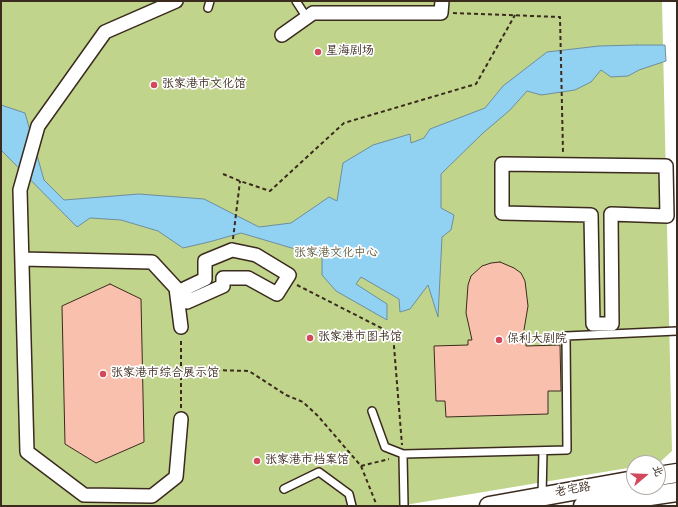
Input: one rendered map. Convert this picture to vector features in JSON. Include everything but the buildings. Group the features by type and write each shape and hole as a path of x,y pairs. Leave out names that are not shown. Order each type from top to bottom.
{"street":[{"path":"176,1 105,32 38,126 20,190 27,452 84,495 123,501 152,496 176,477 181,419"},
{"path":"282,34 313,14 442,7"},
{"path":"502,164 563,165 666,166 667,216 612,214 612,324 593,324 591,215 502,213 502,164"},
{"path":"232,250 256,255 289,275 277,294 248,278 223,278 223,286 187,302 184,289 205,279 205,261 232,250"},
{"path":"22,259 152,262 176,288 181,327"},
{"path":"666,475 677,473"},
{"name":"老宅路","path":"489,506 626,481"},
{"name":"老宅路","path":"583,506 677,492"}],"lane":[{"path":"296,1 307,18"},
{"path":"372,411 385,447 403,454 567,450 566,336 677,331"},
{"path":"542,497 543,451"},
{"path":"403,454 404,506"},
{"path":"284,488 319,472 349,494 352,506"}],"path":[{"path":"442,7 515,15 560,17 562,43 561,96 563,165"},
{"path":"223,174 270,191 344,123 476,84 515,15"},
{"path":"232,250 240,181"},
{"path":"286,280 393,334 403,454"},
{"path":"181,327 181,419"},
{"path":"181,371 249,371 286,395 303,402 318,416 361,466 377,506"},
{"path":"361,466 373,464"}],"green space":[{"name":"张家港文化中心","path":"1,1 662,1 672,451 666,457 666,455 626,455 626,468 399,506 1,506"}],"water":[{"path":"665,45 666,61 639,70 628,76 611,77 601,70 591,82 575,90 541,95 527,91 510,110 483,133 441,174 441,208 454,215 451,230 442,237 438,317 428,285 410,309 400,312 399,299 361,277 356,284 387,304 387,320 336,291 322,275 322,257 241,233 183,248 158,231 121,220 90,218 77,227 1,150 1,105 25,113 44,180 64,200 139,194 204,199 259,227 291,223 329,197 337,201 343,163 373,145 410,134 411,143 424,138 430,129 485,108 503,86 547,52 599,46"}],"place":[{"name":"星海剧场","path":"318,52"},
{"name":"张家港市文化馆","path":"154,85"},
{"name":"张家港市图书馆","path":"310,338"},
{"name":"保利大剧院","path":"499,340"},
{"name":"张家港市综合展示馆","path":"103,374"},
{"name":"张家港市档案馆","path":"257,461"}]}
